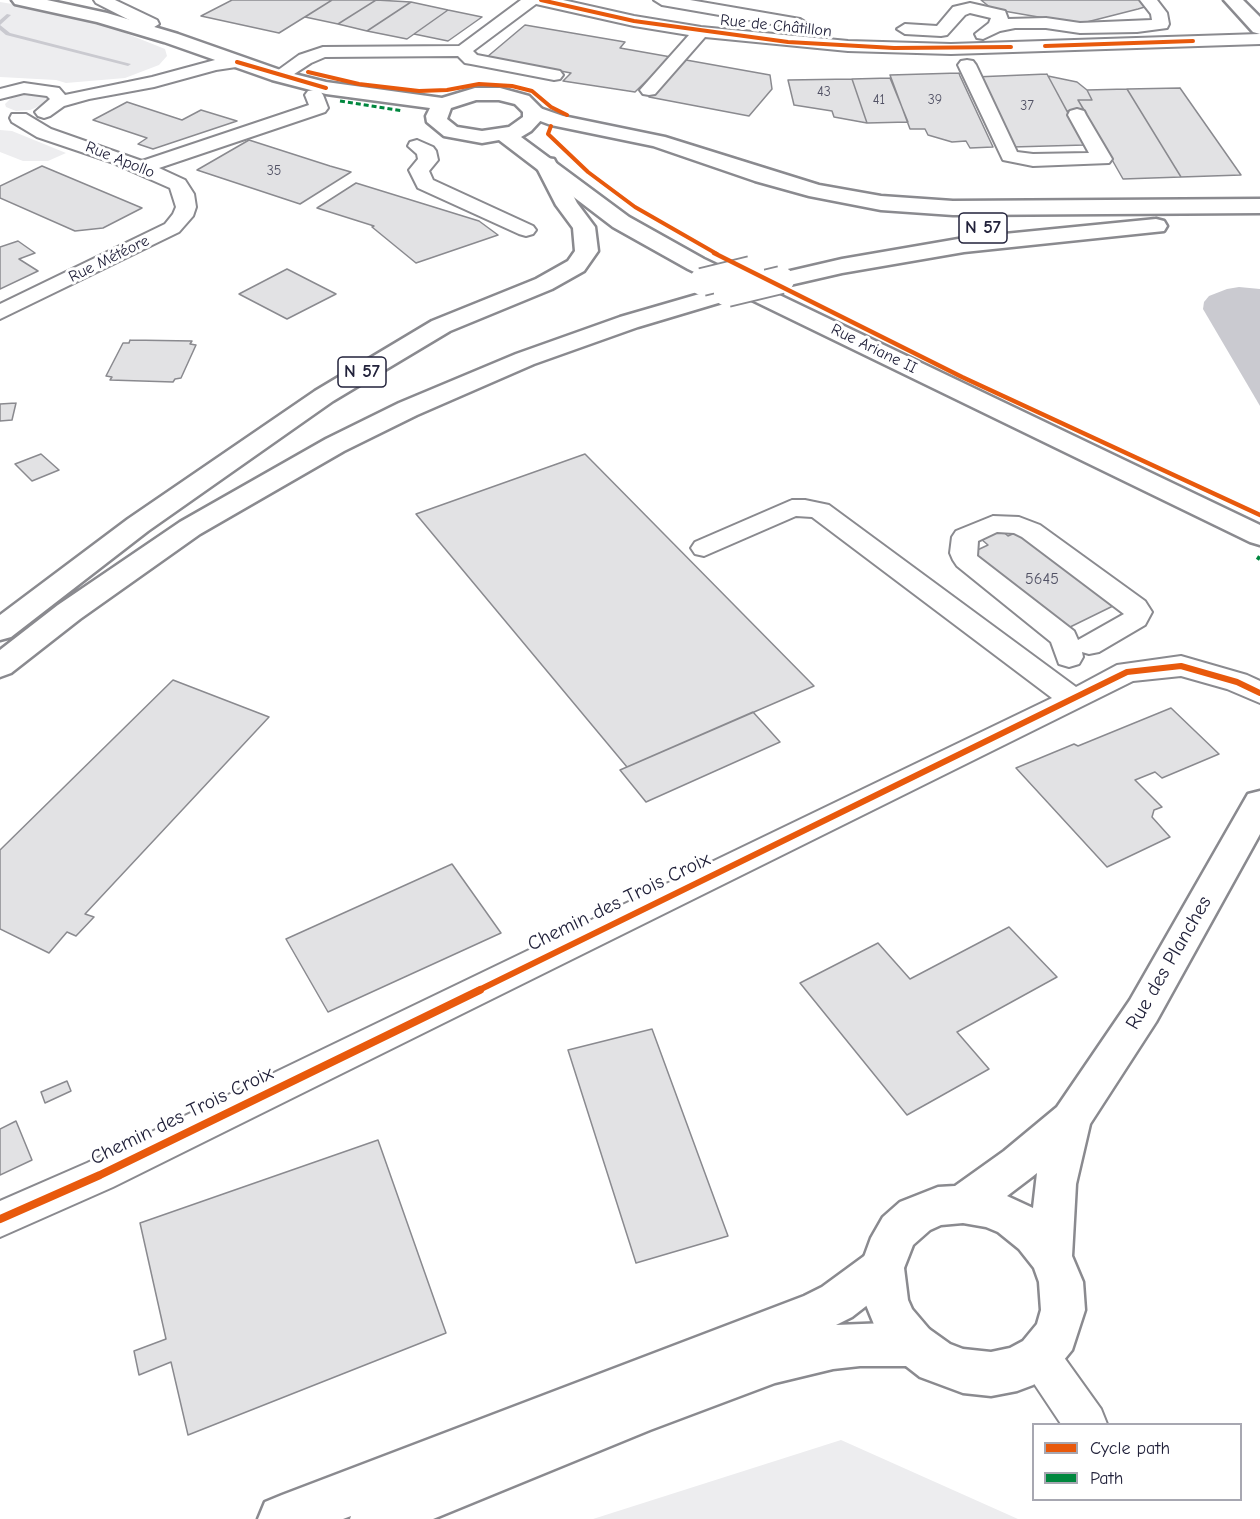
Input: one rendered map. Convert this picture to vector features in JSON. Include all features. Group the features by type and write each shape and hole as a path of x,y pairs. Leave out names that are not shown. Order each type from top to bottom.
{"main road":[{"path":"21,0 101,17 171,38 279,75 320,92 444,104 469,95 500,94 522,100 529,104 534,112 558,121 658,141 792,184 871,201 953,207 1214,207"},
{"path":"64,0 151,24 191,45"},
{"path":"1233,0 1260,28"},
{"path":"444,104 436,116 437,122 451,132 471,136 504,134 524,127 531,122 534,112"},
{"name":"Rue Ariane II","path":"504,134 621,222 696,264 1260,536"},
{"name":"N 57","path":"0,630 192,486 344,384 441,326 544,284 576,266 586,251 584,227 567,205 546,164"},
{"name":"N 57","path":"71,578 154,522 230,477 308,434 382,398 536,334 702,282 813,255 945,232 1022,223 1214,207 1260,206"},
{"name":"N 57","path":"1,665 129,569 190,528 335,445 439,395 525,359 629,322 727,293 896,256 1009,239 1154,226 1260,224"},
{"name":"Rue des Planches","path":"1071,1119 1143,1011 1260,803"},
{"path":"963,1204 1018,1164 1071,1119"},
{"path":"1051,1256 1055,1184 1071,1119"},
{"path":"963,1204 989,1208 1013,1218 1034,1235 1051,1256 1061,1282 1063,1310 1056,1335 1039,1356 1017,1369 991,1374 963,1371 936,1361 913,1344 896,1323 885,1300 882,1268 886,1252 898,1231 915,1216 938,1206 963,1204"},
{"path":"282,1519 817,1312 837,1302 882,1268"},
{"path":"375,1519 650,1407 775,1361 833,1347 860,1344 913,1344"}],"street":[{"path":"102,0 151,24"},
{"path":"279,75 305,59 323,52 463,51 531,0"},
{"name":"Rue de Châtillon","path":"541,0 634,21 701,32 788,42 894,48 1260,39"},
{"path":"662,0 780,22 814,25"},
{"path":"1006,64 998,47 981,40 984,32 1015,23 1046,23 1080,28 1137,27 1161,24 1159,13 1148,0"},
{"path":"885,28 941,31 959,11 970,8 999,15 1000,21 995,27"},
{"path":"717,10 709,18 716,24 788,42 785,60"},
{"path":"998,47 1005,37 1005,31 1015,23"},
{"path":"649,90 701,32"},
{"path":"52,101 152,75 173,62 178,56 180,46 171,38"},
{"path":"1071,64 1074,54 1084,45"},
{"path":"463,51 471,59 554,75"},
{"path":"0,94 24,88 52,101 154,82 215,65 237,62"},
{"path":"967,65 1010,156 1033,160 1102,159 1077,115"},
{"path":"141,168 319,108 320,92 287,104"},
{"path":"52,101 61,137"},
{"name":"Rue Apollo","path":"52,101 10,118 178,184"},
{"path":"451,132 417,146 426,151 428,160 420,170 425,184 526,230"},
{"name":"Rue Météore","path":"0,312 172,228 183,216 186,207 184,194 178,184"},
{"path":"704,548 792,508 820,511 1074,700"},
{"path":"993,524 1019,525 1031,531 1135,607 1138,612 1135,618 1088,665 1064,638 966,560 963,553 965,537 993,524"},
{"name":"Chemin des Trois Croix","path":"0,1219 100,1175 1074,700 1088,665 1127,672 1181,666 1237,682 1260,693"},
{"path":"1039,1356 1085,1423"}],"shaded area":[{"path":"0,2 49,10 110,27 165,49 167,56 159,65 125,78 66,83 56,80 0,77"},
{"path":"31,93 43,94 48,100 47,103 30,110 16,111 6,107 5,104 11,98"},
{"path":"0,130 12,131 66,153 48,161 23,161 0,152"},
{"path":"1239,287 1260,289 1260,406 1203,309 1204,302 1209,296"},
{"path":"841,1440 1018,1519 593,1519"}],"building":[{"path":"232,0 332,0 279,33 201,16"},
{"path":"332,0 376,0 338,24 305,17"},
{"path":"376,0 411,2 367,31 338,24"},
{"path":"981,0 1156,0 1148,6 1079,24 992,9"},
{"path":"411,2 448,10 407,39 367,31"},
{"path":"448,10 482,17 448,41 414,34"},
{"path":"525,25 625,42 620,48 671,57 635,92 563,81 571,73 487,57"},
{"path":"686,60 770,75 772,89 749,116 649,97"},
{"path":"959,73 993,147 970,148 966,141 952,142 928,135 925,129 910,129 890,75"},
{"path":"1047,74 1085,145 1012,147 975,77"},
{"path":"1048,76 1077,82 1087,90 1092,100 1078,100 1084,110 1067,111"},
{"path":"890,78 908,122 867,123 852,79"},
{"path":"852,79 867,123 834,117 832,111 794,105 788,80"},
{"path":"1180,88 1241,175 1181,177 1127,89"},
{"path":"1127,89 1181,177 1123,179 1078,100 1092,100 1087,90"},
{"path":"127,102 182,120 201,110 237,121 153,149 138,144 147,138 93,120"},
{"path":"249,140 351,172 300,204 197,170"},
{"path":"42,166 142,208 103,228 75,231 0,198 0,186"},
{"path":"356,183 479,221 498,235 416,263 372,227 374,226 317,208"},
{"path":"18,241 35,253 19,259 38,271 0,289 0,247"},
{"path":"287,269 336,294 287,319 239,294"},
{"path":"130,340 192,341 190,344 196,345 181,378 173,382 110,380 112,377 106,376 123,343 129,343"},
{"path":"16,403 12,420 0,421 0,404"},
{"path":"41,454 59,470 32,481 15,464"},
{"path":"585,454 814,686 627,767 416,514"},
{"path":"1001,530 1008,536 1019,531 1115,605 1066,629 971,553 988,545 981,539"},
{"path":"173,680 269,717 85,914 94,917 76,936 67,932 49,953 0,929 0,850"},
{"path":"1171,708 1219,754 1162,778 1155,772 1135,780 1162,807 1154,810 1152,817 1170,837 1107,867 1016,768 1074,744 1078,746"},
{"path":"753,712 780,742 646,802 620,770"},
{"path":"452,864 501,933 328,1012 286,939"},
{"path":"1009,927 1057,977 957,1032 989,1069 907,1115 800,983 878,943 910,979"},
{"path":"652,1029 728,1236 636,1263 568,1050"},
{"path":"67,1081 71,1091 45,1103 41,1092"},
{"path":"16,1121 32,1160 0,1175 0,1129"},
{"path":"378,1140 446,1333 188,1435 171,1362 139,1375 134,1351 166,1339 140,1223"}],"waterway":[{"path":"0,23 9,15"},
{"path":"0,27 8,34 128,64"}],"marked path":[{"path":"340,101 403,111"}],"cycle path":[{"path":"541,0 634,21 788,42 894,48 1011,47"},
{"path":"1045,46 1193,41"},
{"path":"237,62 326,88"},
{"path":"308,72 359,84 419,91 447,90 479,84 512,86 532,91 551,107 567,115"},
{"path":"551,126 548,134 588,172 635,207 693,242 962,377 1260,515"},
{"path":"0,1219 100,1175 1074,700 1127,672 1181,666 1237,682 1260,693"}]}
